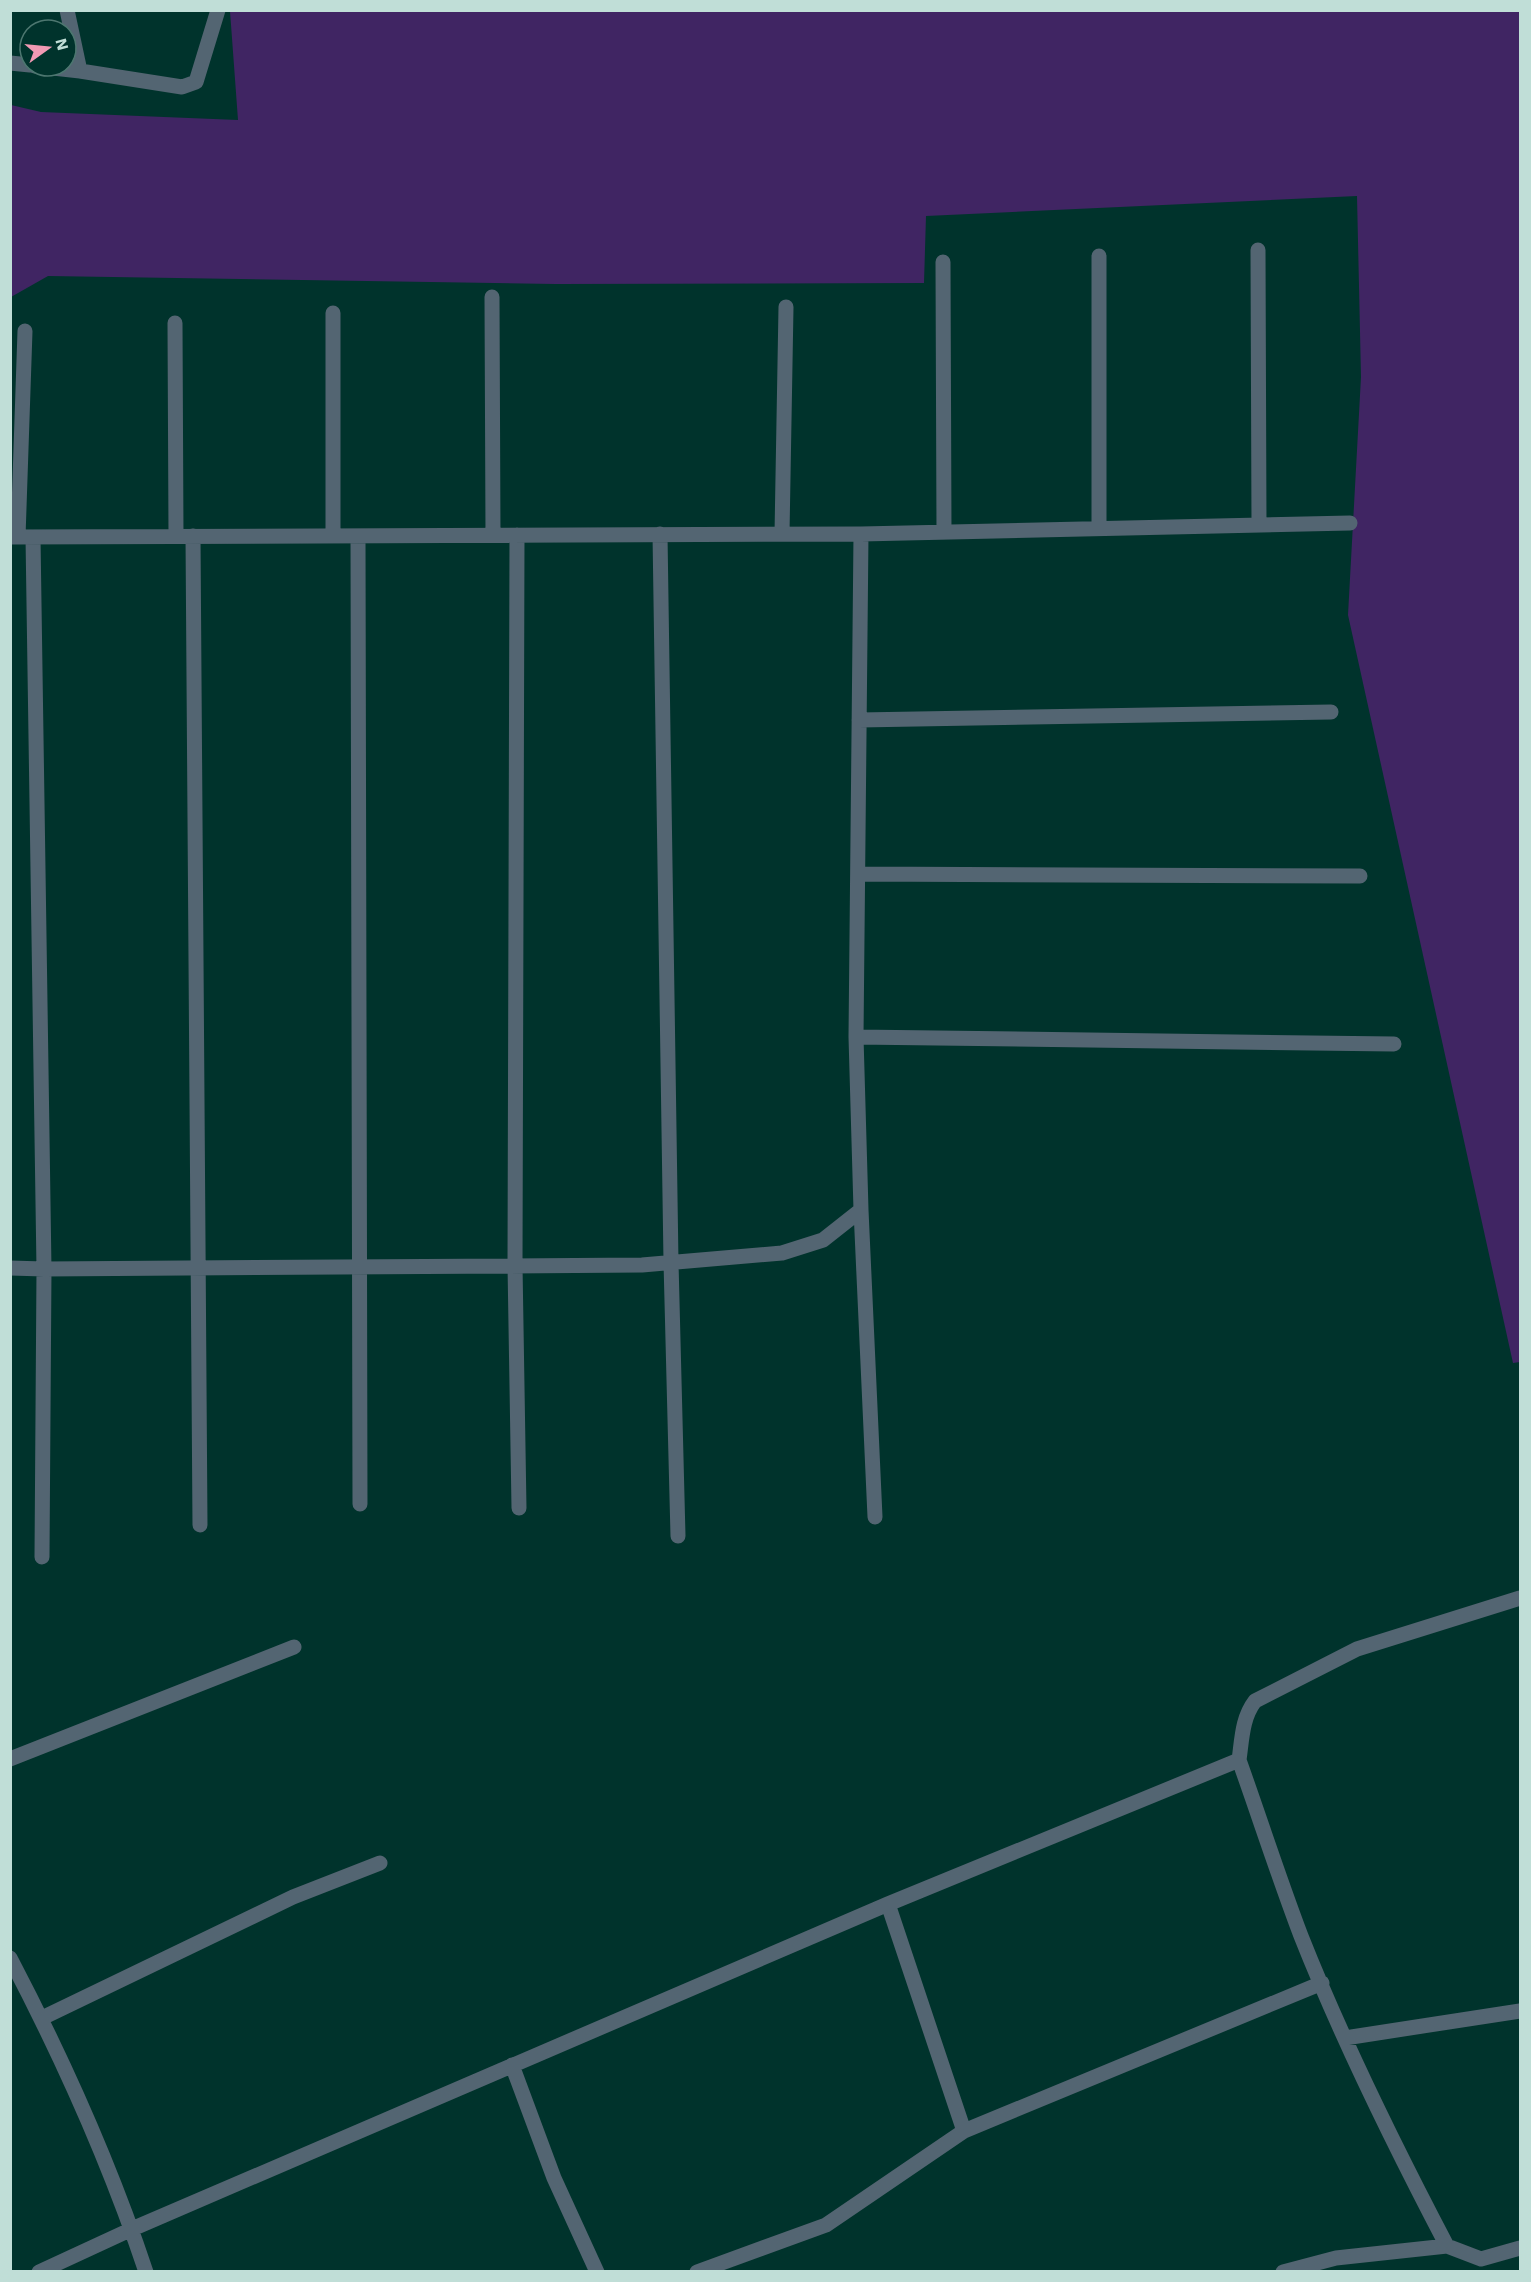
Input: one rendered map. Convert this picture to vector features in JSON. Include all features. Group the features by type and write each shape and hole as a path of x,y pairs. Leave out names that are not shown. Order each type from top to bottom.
{"street":[{"path":"67,10 80,71 182,87 195,82 218,10"},
{"path":"1258,250 1259,525"},
{"path":"1099,256 1099,528"},
{"path":"944,262 944,532"},
{"path":"492,297 493,535"},
{"path":"782,534 786,307"},
{"path":"333,313 333,535"},
{"path":"175,323 176,536"},
{"path":"25,331 20,537 44,1269 42,1557"},
{"path":"20,537 861,534 1350,523"},
{"path":"660,534 671,1262 678,1536"},
{"path":"861,534 856,1037 861,1210 875,1517"},
{"path":"517,535 515,1265 519,1508"},
{"path":"193,536 200,1525"},
{"path":"358,536 360,1504"},
{"path":"859,720 1331,712"},
{"path":"858,874 1360,876"},
{"path":"856,1037 1394,1044"},
{"path":"10,1268 642,1264 782,1253 823,1240 861,1210"},
{"path":"1447,2246 1413,2182 1345,2038 1302,1937 1239,1760 1247,1712 1255,1701 1357,1649 1521,1598"},
{"path":"10,1759 294,1647"},
{"path":"39,2271 888,1904 1239,1760"},
{"path":"42,2018 293,1897 380,1863"},
{"path":"888,1904 964,2131"},
{"path":"10,1958 42,2018 122,2201 146,2271"},
{"path":"697,2271 826,2225 964,2131 1322,1983"},
{"path":"1345,2038 1521,2011"},
{"path":"512,2066 554,2178 597,2271"},
{"path":"1283,2271 1336,2258 1447,2246 1483,2265 1521,2248"}],"shaded area":[{"path":"230,11 1520,11 1520,1362 1513,1363 1348,615 1361,377 1357,196 926,216 924,283 556,284 48,276 11,297 11,105 41,112 238,120"}]}
